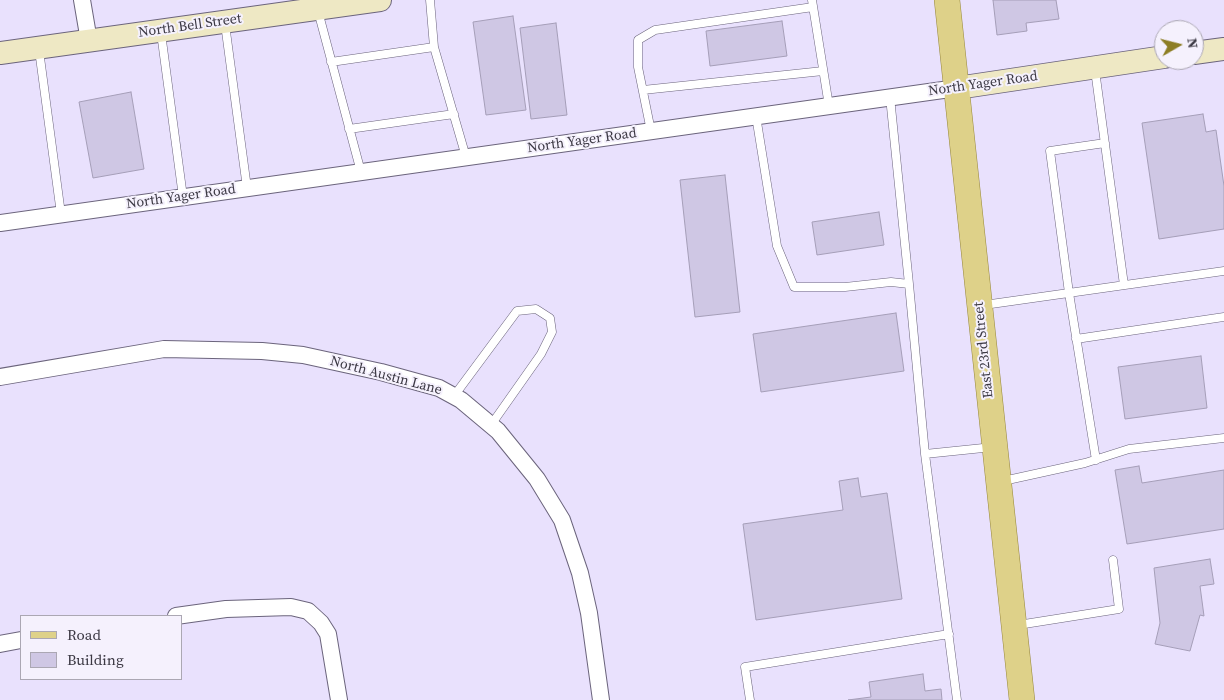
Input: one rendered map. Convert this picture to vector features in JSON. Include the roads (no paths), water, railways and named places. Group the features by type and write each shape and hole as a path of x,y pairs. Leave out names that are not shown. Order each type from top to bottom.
{"main road":[{"name":"North Bell Street","path":"0,53 380,0"},
{"name":"East 23rd Street","path":"947,0 1022,700"},
{"path":"1204,52 1224,49"},
{"name":"North Yager Road","path":"957,88 1154,59"}],"street":[{"path":"82,0 89,41"},
{"name":"North Yager Road","path":"0,223 957,88"},
{"name":"North Austin Lane","path":"0,377 164,349 262,351 303,355 381,372 439,388 462,400 491,425 537,479 562,520 580,573 589,613 601,700"},
{"path":"182,615 226,609 291,606 308,611 321,623 328,634 339,700"},
{"path":"0,644 20,640"}],"lane":[{"path":"430,0 434,47 466,157"},
{"path":"651,131 638,67 638,40 655,30 812,4 829,106"},
{"path":"317,9 361,172"},
{"path":"225,22 247,188"},
{"path":"161,30 183,197"},
{"path":"332,62 434,47"},
{"path":"39,48 61,214"},
{"path":"1095,68 1124,285"},
{"path":"643,90 823,71"},
{"path":"890,97 925,454 957,700"},
{"path":"349,128 454,114"},
{"path":"756,116 777,246 794,287 845,287 891,282 909,284"},
{"path":"1096,460 1069,293 1050,151 1105,143"},
{"path":"980,306 1224,271"},
{"path":"454,396 517,311 536,309 550,318 552,332 541,354 491,425"},
{"path":"1076,339 1224,317"},
{"path":"998,482 1096,460 1129,449 1224,438"},
{"path":"925,454 994,447"},
{"path":"1014,626 1119,609 1113,560"},
{"path":"750,700 745,667 948,634"}]}
